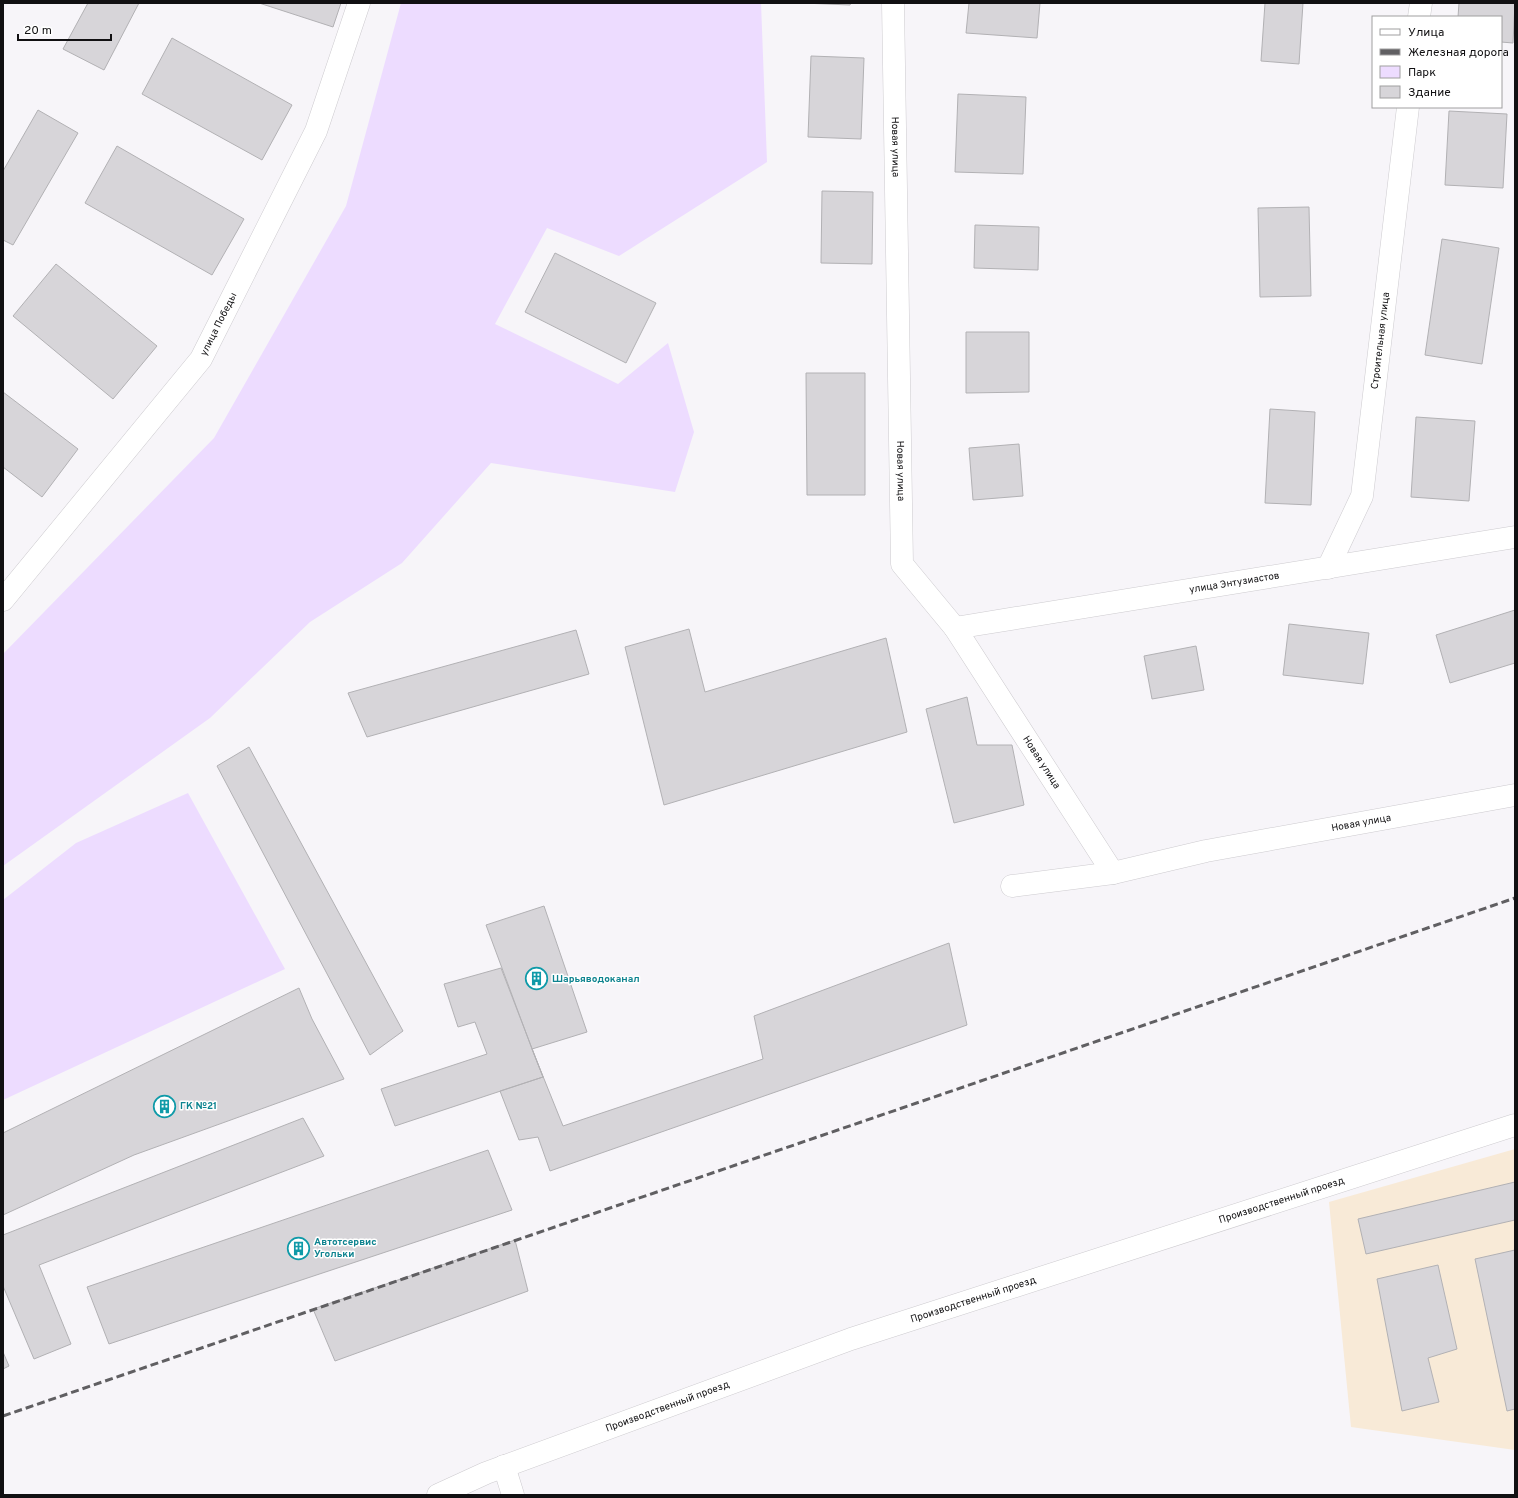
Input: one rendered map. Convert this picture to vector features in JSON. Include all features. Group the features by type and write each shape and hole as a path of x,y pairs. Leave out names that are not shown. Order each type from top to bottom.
{"street":[{"name":"улица Победы","path":"3,600 201,359 316,131 359,3"},
{"name":"Новая улица","path":"893,3 902,564 954,628 1113,873"},
{"path":"1419,16 1421,3"},
{"name":"Строительная улица","path":"1328,568 1362,496 1408,108"},
{"name":"улица Энтузиастов","path":"954,628 1515,537"},
{"name":"Новая улица","path":"1012,886 1113,873 1206,852 1515,795"},
{"name":"Производственный проезд","path":"438,1495 504,1466 851,1340 1515,1125"},
{"path":"504,1466 513,1495"}],"shaded area":[{"path":"1515,1149 1515,1450 1351,1427 1329,1202"}],"green space":[{"path":"401,3 761,3 767,162 619,256 547,228 495,324 618,384 668,343 694,432 675,492 491,463 402,563 310,622 210,718 3,866 3,654 214,438 346,206"},
{"path":"188,793 285,969 3,1100 3,900 76,843"}],"building":[{"path":"88,3 139,3 104,70 63,49"},
{"path":"259,3 341,3 333,27"},
{"path":"803,3 851,3 850,5"},
{"path":"969,3 1040,3 1037,38 966,33"},
{"path":"1265,3 1303,3 1299,64 1261,61"},
{"path":"1459,3 1515,3 1513,43 1502,42 1502,16 1458,16"},
{"path":"172,38 292,105 262,160 142,94"},
{"path":"811,56 864,58 861,139 808,137"},
{"path":"958,94 1026,97 1023,174 955,172"},
{"path":"38,110 78,133 13,245 3,240 3,171"},
{"path":"1449,111 1507,114 1503,188 1445,185"},
{"path":"117,146 244,219 212,275 85,203"},
{"path":"822,191 873,192 872,264 821,263"},
{"path":"1309,207 1311,296 1260,297 1258,208"},
{"path":"975,225 1039,227 1038,270 974,268"},
{"path":"1442,239 1499,248 1482,364 1425,355"},
{"path":"555,253 656,303 626,363 525,312"},
{"path":"56,264 157,346 113,399 13,316"},
{"path":"966,332 1029,332 1029,392 966,393"},
{"path":"806,373 865,373 865,495 807,495"},
{"path":"3,392 78,449 42,497 3,467"},
{"path":"1270,409 1315,412 1311,505 1265,503"},
{"path":"1416,417 1475,421 1469,501 1411,497"},
{"path":"1019,444 1023,496 973,500 969,448"},
{"path":"1515,610 1515,663 1450,683 1436,635"},
{"path":"1289,624 1369,633 1363,684 1283,675"},
{"path":"689,629 705,692 886,638 907,732 664,805 625,647"},
{"path":"576,630 589,674 367,737 348,693"},
{"path":"1196,646 1204,690 1152,699 1144,656"},
{"path":"967,697 977,745 1012,745 1024,805 954,823 926,709"},
{"path":"249,747 403,1031 370,1055 217,766"},
{"name":"Шарьяводоканал","path":"544,906 587,1032 532,1049 486,925"},
{"path":"949,943 967,1025 550,1171 538,1137 519,1140 500,1091 543,1077 532,1049 563,1126 763,1059 754,1016"},
{"path":"501,968 543,1077 395,1126 381,1089 487,1054 475,1022 458,1027 444,984"},
{"name":"ГК №21","path":"299,988 312,1019 344,1079 134,1155 3,1215 3,1133"},
{"path":"303,1118 324,1156 39,1265 71,1344 34,1359 3,1286 3,1235"},
{"name":"Автотсервис Угольки","path":"488,1150 512,1210 109,1344 87,1287"},
{"path":"1515,1182 1515,1220 1366,1254 1358,1219"},
{"path":"515,1240 528,1291 335,1361 313,1309"},
{"path":"1515,1250 1515,1409 1507,1411 1475,1259"},
{"path":"1438,1265 1457,1349 1428,1358 1439,1402 1402,1411 1377,1279"},
{"path":"3,1352 9,1366 3,1369"}],"railway":[{"path":"3,1416 1515,898"}],"place":[{"name":"Шарьяводоканал","path":"537,979"},
{"name":"ГК №21","path":"164,1106"},
{"name":"Автотсервис Угольки","path":"298,1248"}]}
